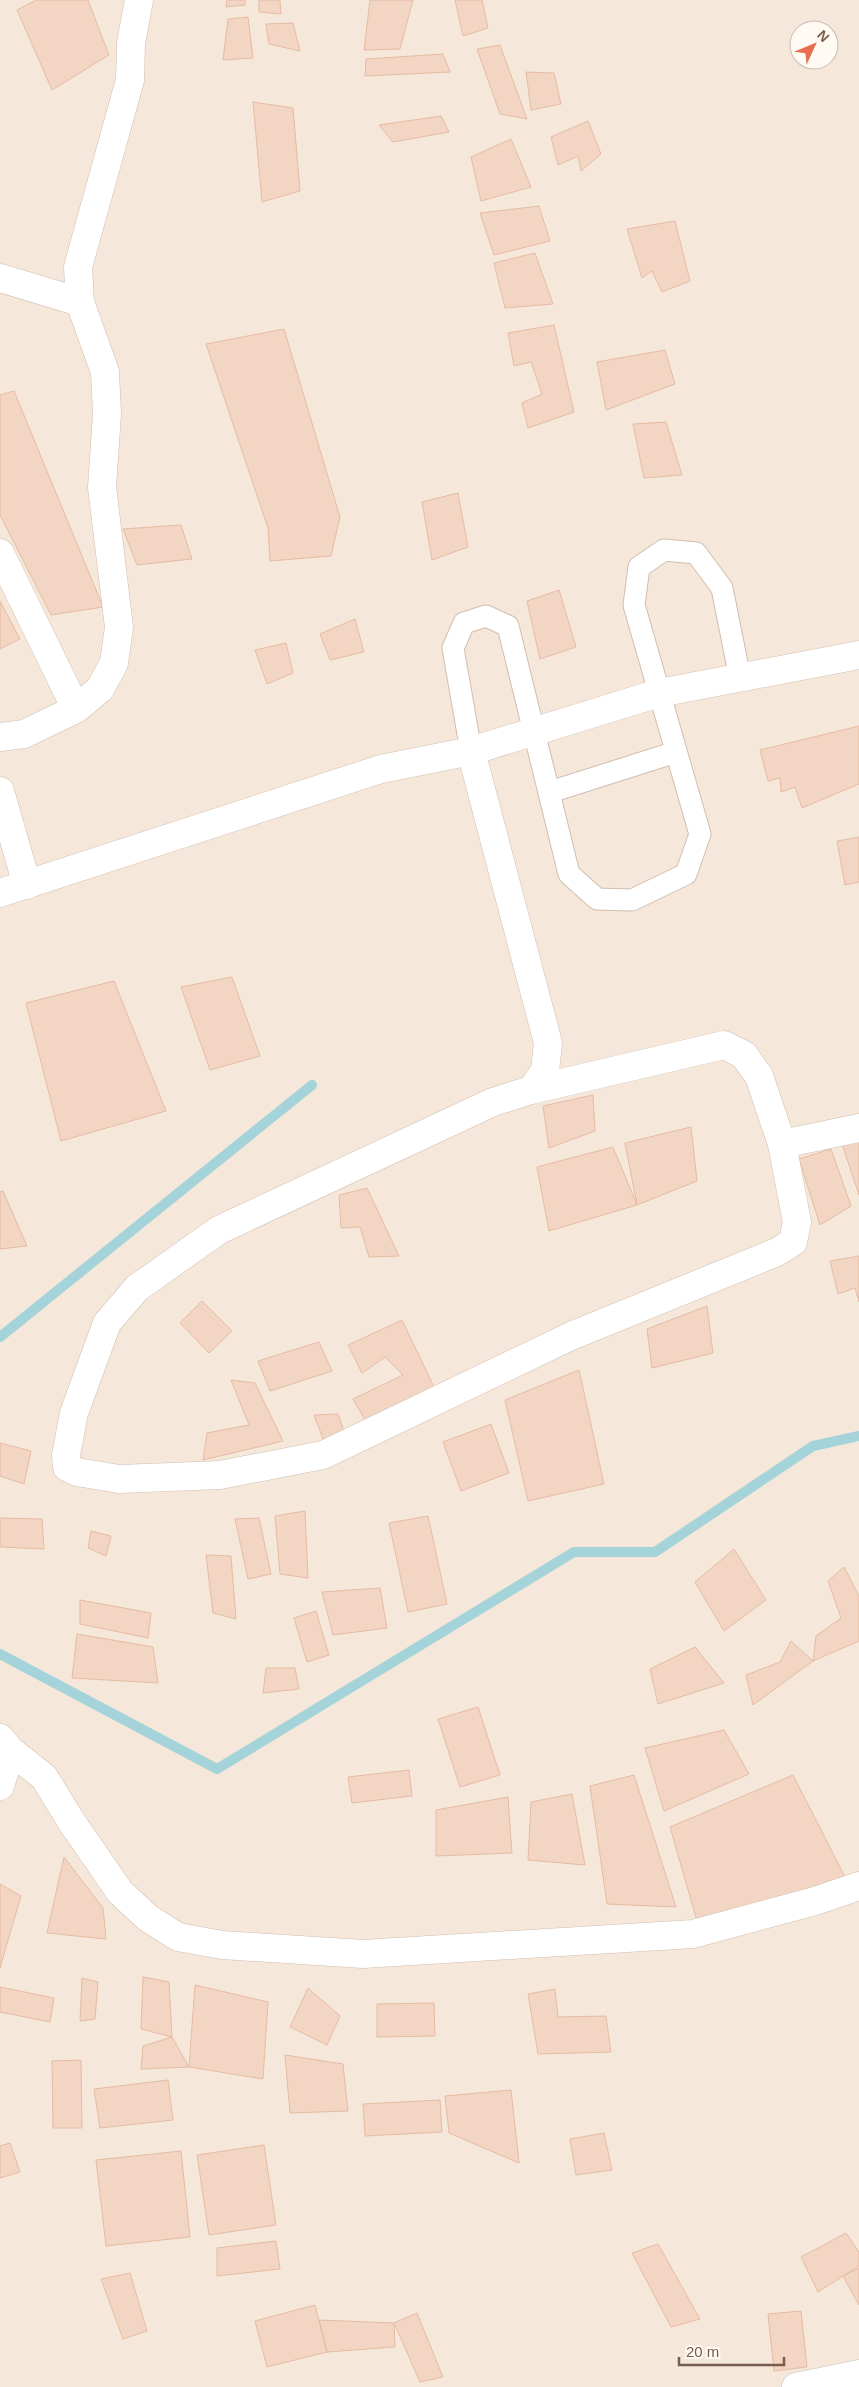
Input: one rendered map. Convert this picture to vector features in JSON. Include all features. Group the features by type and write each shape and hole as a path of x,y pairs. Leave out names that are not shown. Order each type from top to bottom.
{"street":[{"path":"0,737 24,734 76,709 100,689 114,663 119,626 102,487 107,414 105,372 80,302 78,267 130,80 131,43 139,0"},
{"path":"0,278 80,302"},
{"path":"0,553 76,709"},
{"path":"0,893 381,769 471,751 659,693 859,655"},
{"path":"471,751 548,1043 545,1071 531,1090"},
{"path":"0,791 26,885"},
{"path":"724,1045 744,1055 759,1076 782,1144 797,1222 792,1242 777,1252 572,1336 323,1455 220,1475 119,1479 77,1472 67,1467 66,1455 74,1413 107,1323 137,1288 219,1230 493,1102 531,1090 724,1045"},
{"path":"782,1144 859,1128"},
{"path":"0,1786 6,1745"},
{"path":"6,1745 44,1777 71,1821 120,1892 148,1918 178,1937 222,1945 363,1954 693,1934 815,1901 859,1886"},
{"path":"796,2387 859,2374"}],"lane":[{"path":"471,751 454,648 464,623 486,616 508,626 569,874 597,899 632,900 686,874 700,834 634,605 639,567 664,550 696,553 722,588 740,678"},
{"path":"550,792 676,752"}],"shaded area":[{"path":"0,0 859,0 859,2387 0,2387"}],"building":[{"path":"36,0 88,0 109,55 52,90 17,10"},
{"path":"227,0 245,0 245,5 226,7"},
{"path":"259,0 280,0 281,14 259,12"},
{"path":"370,0 413,0 400,49 364,50"},
{"path":"455,0 482,0 488,28 463,36"},
{"path":"248,17 253,58 223,60 228,19"},
{"path":"293,23 300,51 269,44 266,24"},
{"path":"500,45 527,119 500,114 477,49"},
{"path":"443,54 450,72 365,76 366,59"},
{"path":"526,72 554,73 561,104 531,110"},
{"path":"253,102 293,108 300,191 262,202"},
{"path":"441,116 449,132 393,142 379,125"},
{"path":"588,121 601,154 581,171 578,156 558,165 551,137"},
{"path":"511,139 531,187 481,201 471,157"},
{"path":"539,206 550,241 494,255 480,213"},
{"path":"675,221 690,281 662,292 652,271 642,278 627,229"},
{"path":"535,253 553,304 505,308 494,263"},
{"path":"554,325 574,412 528,428 522,403 542,394 531,362 514,366 508,333"},
{"path":"284,329 340,517 331,556 270,561 268,528 206,344"},
{"path":"665,350 675,384 606,410 597,362"},
{"path":"14,391 103,607 51,615 0,515 0,395"},
{"path":"666,422 682,475 644,478 633,424"},
{"path":"458,493 468,547 432,560 422,502"},
{"path":"181,525 192,559 137,565 123,529"},
{"path":"559,590 576,647 540,659 527,601"},
{"path":"0,601 20,639 0,649"},
{"path":"355,619 364,652 330,660 320,634"},
{"path":"286,643 293,673 267,684 255,650"},
{"path":"859,726 859,784 802,808 795,787 781,792 780,778 768,781 760,750"},
{"path":"859,837 859,882 845,885 837,841"},
{"path":"232,977 260,1056 210,1070 181,987"},
{"path":"114,981 166,1111 61,1141 26,1003"},
{"path":"593,1095 595,1131 549,1148 543,1106"},
{"path":"691,1127 697,1181 637,1205 625,1143"},
{"path":"859,1140 859,1195 842,1144"},
{"path":"613,1147 637,1205 549,1231 537,1167"},
{"path":"831,1149 851,1206 820,1225 799,1159"},
{"path":"367,1188 399,1256 369,1257 360,1227 341,1228 339,1195"},
{"path":"3,1191 27,1246 0,1249 0,1192"},
{"path":"859,1256 859,1302 855,1288 838,1294 830,1261"},
{"path":"202,1301 232,1331 209,1353 180,1323"},
{"path":"707,1306 713,1353 652,1368 647,1329"},
{"path":"402,1320 435,1389 368,1425 353,1399 403,1375 385,1357 362,1373 348,1345"},
{"path":"319,1342 332,1371 270,1391 258,1361"},
{"path":"579,1370 604,1484 528,1501 505,1400"},
{"path":"231,1380 255,1383 283,1441 203,1460 207,1433 249,1425"},
{"path":"338,1414 347,1440 325,1444 314,1415"},
{"path":"491,1424 509,1473 461,1491 443,1442"},
{"path":"0,1443 31,1451 24,1484 0,1476"},
{"path":"305,1511 308,1578 280,1574 275,1516"},
{"path":"428,1516 447,1604 408,1612 389,1523"},
{"path":"0,1518 42,1519 44,1549 0,1547"},
{"path":"259,1518 271,1574 248,1579 235,1519"},
{"path":"91,1531 111,1536 106,1556 88,1548"},
{"path":"734,1549 766,1600 724,1631 695,1582"},
{"path":"206,1555 231,1556 236,1619 213,1613"},
{"path":"844,1567 859,1596 859,1641 813,1661 816,1636 841,1618 828,1581"},
{"path":"380,1588 387,1628 333,1635 322,1592"},
{"path":"80,1600 151,1613 148,1638 80,1624"},
{"path":"316,1611 329,1655 307,1662 294,1618"},
{"path":"77,1634 153,1647 158,1683 72,1678"},
{"path":"791,1641 813,1661 753,1705 746,1675 780,1662"},
{"path":"695,1647 724,1683 658,1704 650,1669"},
{"path":"266,1668 295,1668 299,1689 263,1693"},
{"path":"478,1707 500,1775 460,1787 438,1719"},
{"path":"724,1730 749,1774 664,1811 645,1748"},
{"path":"409,1770 412,1796 352,1803 348,1777"},
{"path":"634,1775 676,1907 607,1904 590,1786"},
{"path":"793,1775 845,1877 699,1928 670,1827"},
{"path":"572,1794 585,1865 528,1860 531,1802"},
{"path":"508,1797 512,1853 436,1856 436,1810"},
{"path":"64,1857 103,1908 106,1939 47,1933"},
{"path":"0,1884 21,1896 0,1968"},
{"path":"143,1977 169,1982 172,2037 141,2029"},
{"path":"82,1978 98,1982 95,2019 80,2021"},
{"path":"195,1985 268,2002 263,2079 189,2067"},
{"path":"0,1987 54,1998 50,2022 0,2012"},
{"path":"308,1988 340,2016 327,2045 290,2027"},
{"path":"555,1989 558,2017 606,2016 611,2052 538,2054 528,1994"},
{"path":"434,2003 435,2036 377,2037 377,2004"},
{"path":"172,2037 189,2067 141,2069 143,2046"},
{"path":"285,2055 343,2064 348,2111 290,2113"},
{"path":"81,2060 82,2128 53,2128 52,2061"},
{"path":"168,2080 173,2120 100,2128 94,2089"},
{"path":"511,2090 519,2163 449,2133 445,2096"},
{"path":"440,2100 442,2132 365,2136 363,2104"},
{"path":"604,2133 612,2170 576,2175 570,2139"},
{"path":"10,2143 20,2172 0,2178 0,2146"},
{"path":"264,2145 276,2225 209,2235 197,2155"},
{"path":"181,2151 190,2237 106,2246 96,2160"},
{"path":"846,2233 859,2252 859,2266 818,2292 801,2257"},
{"path":"276,2241 280,2269 217,2276 217,2248"},
{"path":"658,2244 700,2319 671,2327 632,2253"},
{"path":"859,2268 859,2305 843,2276"},
{"path":"130,2273 147,2331 123,2339 101,2279"},
{"path":"315,2305 327,2352 267,2367 255,2321"},
{"path":"801,2311 807,2367 774,2371 768,2314"},
{"path":"417,2313 443,2377 420,2382 394,2323"},
{"path":"319,2320 394,2323 395,2347 327,2352"}],"waterway":[{"path":"0,1337 312,1085"},
{"path":"0,1654 217,1769 574,1552 655,1552 813,1446 859,1436"}]}
